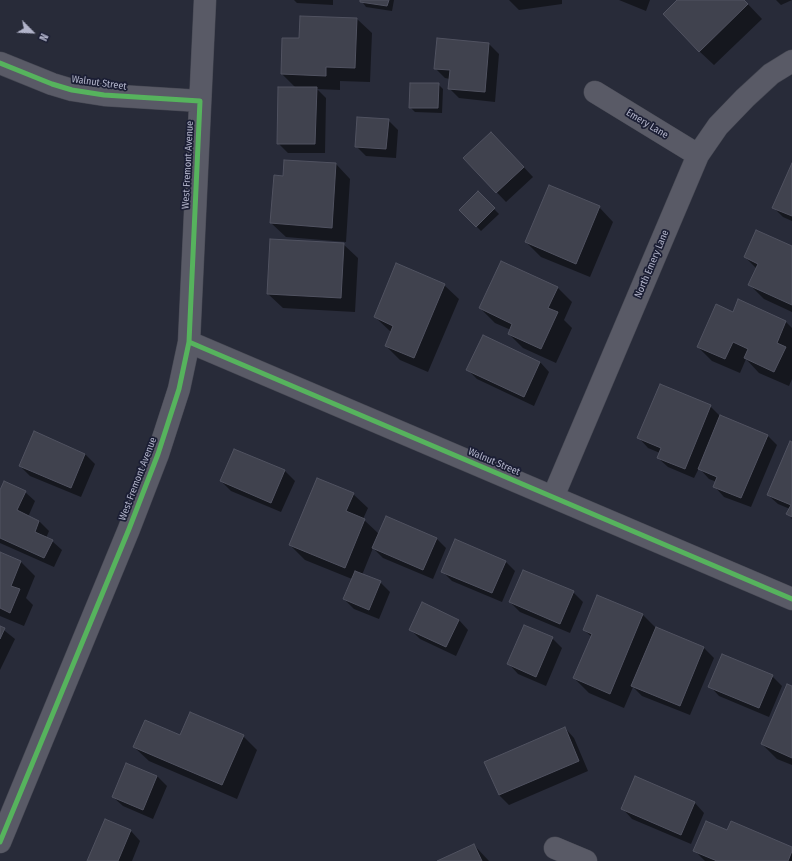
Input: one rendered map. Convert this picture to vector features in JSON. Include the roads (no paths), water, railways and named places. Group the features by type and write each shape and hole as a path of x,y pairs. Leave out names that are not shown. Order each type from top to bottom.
{"street":[{"name":"West Fremont Avenue","path":"0,842 158,454 179,389 189,342 204,0"},
{"name":"North Emery Lane","path":"553,497 698,155 718,126 739,104 771,74 792,61"},
{"name":"Walnut Street","path":"0,63 52,84 72,90 104,95 200,101"},
{"name":"Emery Lane","path":"595,92 698,155"},
{"name":"Walnut Street","path":"189,342 792,599"},
{"path":"554,848 586,861"}]}
